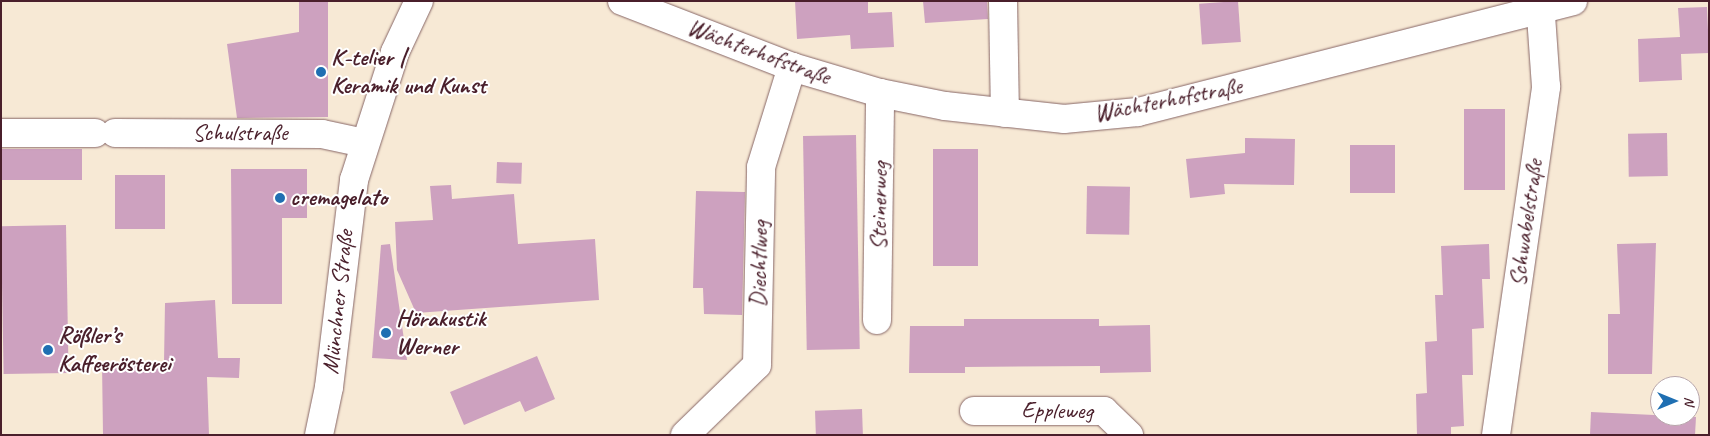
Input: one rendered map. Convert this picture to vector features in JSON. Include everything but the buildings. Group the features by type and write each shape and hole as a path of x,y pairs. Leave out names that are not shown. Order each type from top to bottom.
{"street":[{"name":"Wächterhofstraße","path":"622,1 792,67 880,93 1005,113 1064,120 1138,112 1540,6 1572,1"},
{"path":"1003,1 1005,113"},
{"name":"Münchner Straße","path":"319,435 329,387 346,226 364,143 395,52 417,2"},
{"name":"Schwabelstraße","path":"1496,435 1546,86 1540,6"},
{"name":"Diechtlweg","path":"685,435 696,419 757,365 761,167 792,67"},
{"name":"Steinerweg","path":"877,320 880,93"},
{"name":"Schulstraße","path":"1,133 322,134 364,143"},
{"name":"Eppleweg","path":"974,411 1104,411 1129,435"}],"place":[{"name":"K-telier | Keramik und Kunst","path":"321,72"},
{"name":"cremagelato","path":"280,198"},
{"name":"Hörakustik Werner","path":"386,333"},
{"name":"Rößler’s Kaffeerösterei","path":"48,350"}]}
